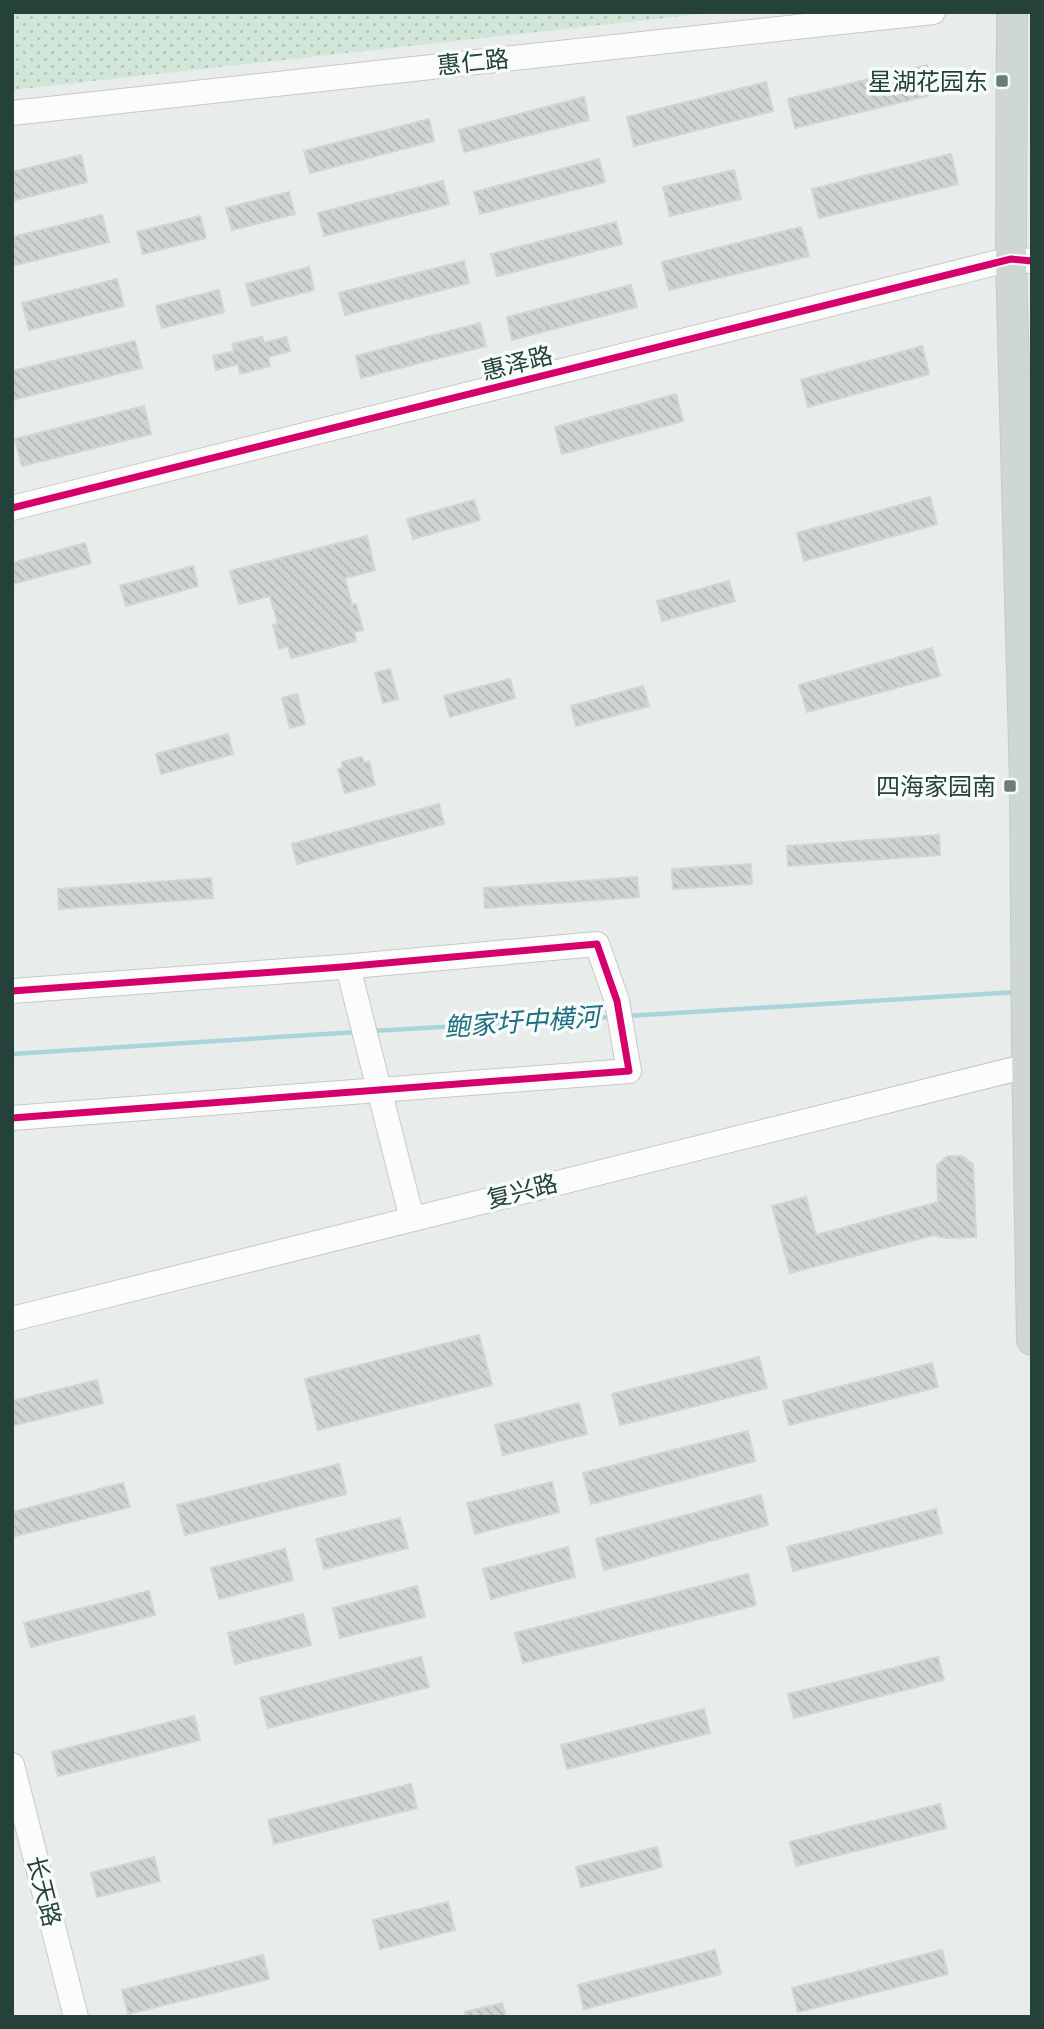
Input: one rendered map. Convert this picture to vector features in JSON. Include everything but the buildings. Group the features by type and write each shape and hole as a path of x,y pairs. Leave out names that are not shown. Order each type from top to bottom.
{"main road":[{"path":"1012,12 1021,260 1026,985 1032,1339"}],"street":[{"name":"惠仁路","path":"12,113 933,12"},
{"name":"惠泽路","path":"12,508 1021,260"},
{"path":"12,991 348,967 597,944 617,1001 629,1071 12,1118"},
{"path":"348,967 410,1212"},
{"name":"复兴路","path":"12,1320 410,1212 1029,1057"},
{"name":"复兴路","path":"12,1304 282,1238 410,1212"},
{"name":"长天路","path":"12,1765 76,2017"}],"green space":[{"path":"12,12 718,12 12,90"}],"waterway":[{"name":"鲍家圩中横河","path":"627,1016 1017,992"},
{"name":"鲍家圩中横河","path":"372,1031 612,1017"},
{"name":"鲍家圩中横河","path":"12,1054 357,1032"}],"cycle path":[{"path":"12,508 1011,259 1032,261"},
{"path":"12,991 342,967 597,944 617,1001 629,1071 12,1118"}],"place":[{"name":"星湖花园东","path":"1002,81"},
{"name":"四海家园南","path":"1010,786"}]}
